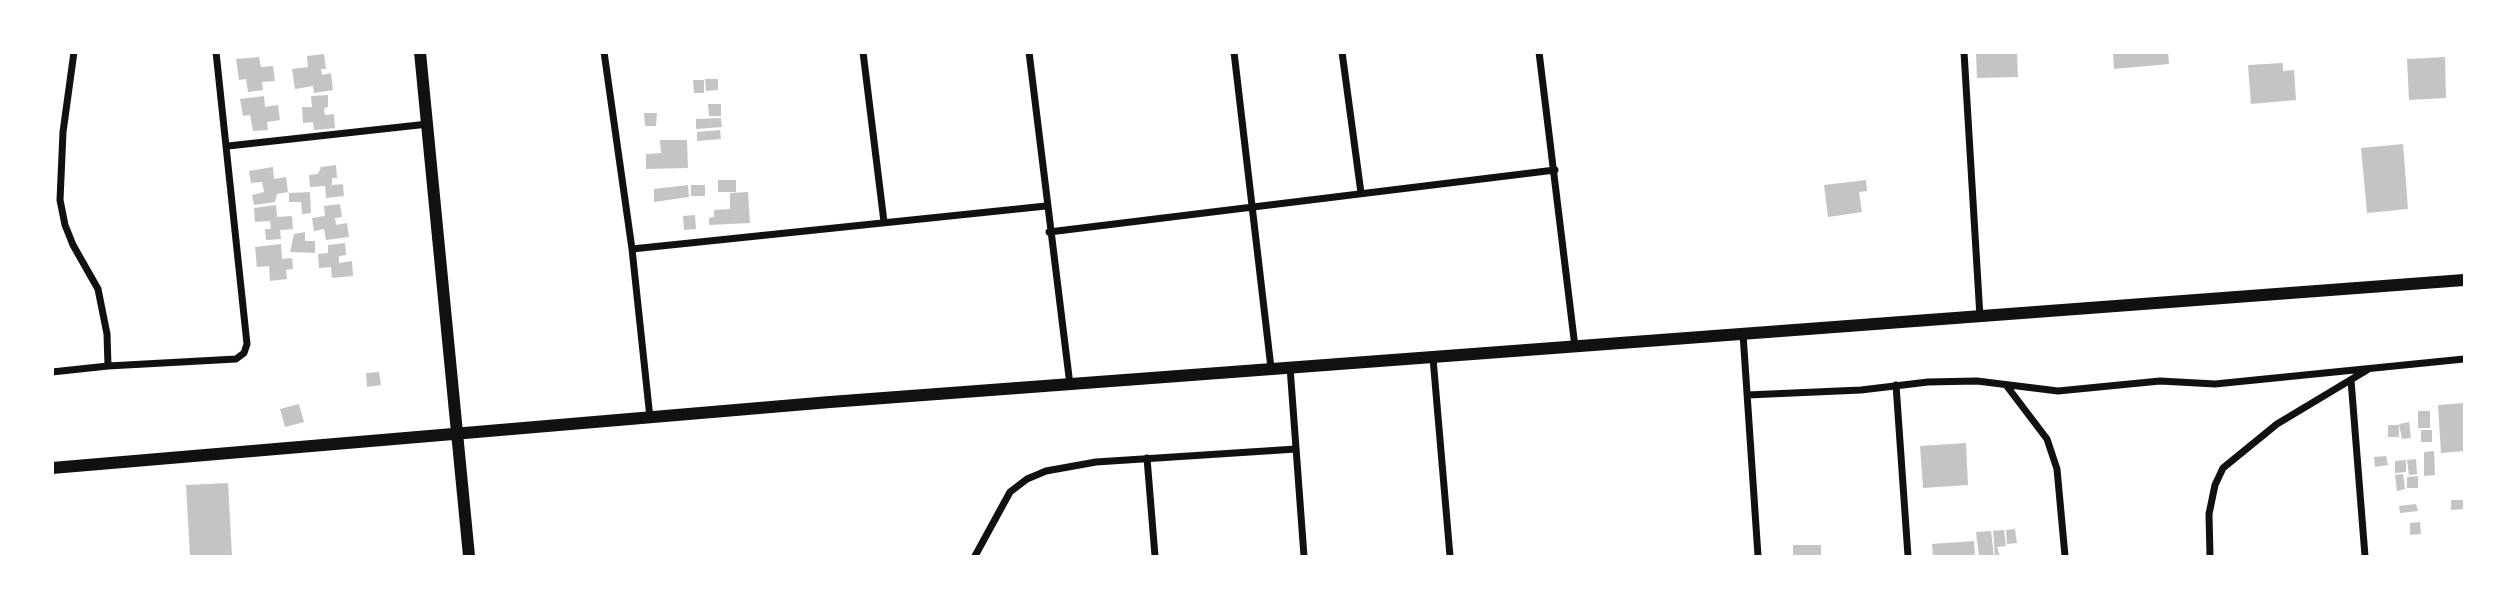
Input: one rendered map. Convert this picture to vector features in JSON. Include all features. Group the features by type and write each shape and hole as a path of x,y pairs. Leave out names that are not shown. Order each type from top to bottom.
{"street":[{"path":"75,52 63,132 60,200 73,245 98,289 107,334 108,366"},
{"path":"52,372 236,359 244,353 247,344 216,52"},
{"path":"420,52 469,556"},
{"path":"604,52 632,250 650,418"},
{"path":"863,52 884,222"},
{"path":"1029,52 1049,232 1070,385"},
{"path":"1234,52 1271,369"},
{"path":"1342,52 1361,193"},
{"path":"1539,52 1575,347"},
{"path":"1964,52 1980,317"},
{"path":"228,146 428,124"},
{"path":"1049,232 1555,170"},
{"path":"632,250 1046,206"},
{"path":"52,468 1290,367 2465,280"},
{"path":"1743,334 1758,556"},
{"path":"1433,358 1450,556"},
{"path":"1747,395 1977,381 2059,391 2160,382 2215,384 2465,359"},
{"path":"1290,367 1304,556"},
{"path":"2210,556 2209,514 2215,485 2223,468 2277,424 2371,368"},
{"path":"2351,380 2365,556"},
{"path":"1896,385 1908,556"},
{"path":"2007,385 2047,439 2057,469 2065,556"},
{"path":"975,556 1004,501 1027,479 1071,467 1147,458 1296,449"},
{"path":"1147,458 1155,556"}],"building":[{"path":"1976,52 2017,52 2018,77 1977,78"},
{"path":"2113,52 2168,52 2169,64 2114,69"},
{"path":"324,54 326,69 321,69 322,75 331,73 333,90 314,93 313,86 295,89 292,69 308,67 307,56"},
{"path":"259,57 261,67 273,66 275,81 262,82 263,90 248,92 246,79 239,80 236,59"},
{"path":"2445,57 2446,98 2409,100 2407,59"},
{"path":"2283,63 2283,71 2294,70 2296,100 2251,104 2248,65"},
{"path":"705,79 718,79 718,90 706,91"},
{"path":"693,80 704,80 704,93 694,93"},
{"path":"328,95 325,115 334,114 335,128 314,130 313,122 303,123 302,107 312,107 311,96"},
{"path":"264,96 265,107 278,105 280,120 267,122 268,130 253,131 250,115 243,116 240,99"},
{"path":"708,104 721,104 721,116 709,116"},
{"path":"644,113 657,113 656,126 645,126"},
{"path":"721,118 722,127 696,129 696,119"},
{"path":"720,130 721,139 697,141 697,132"},
{"path":"660,140 687,140 688,168 646,169 646,154 661,153"},
{"path":"2403,144 2408,209 2367,213 2361,148"},
{"path":"336,165 337,178 332,178 332,185 343,184 344,196 326,198 325,186 310,187 309,175 318,174 321,167"},
{"path":"273,167 274,179 286,177 288,192 277,194 275,202 254,205 252,195 264,192 262,182 251,183 249,171"},
{"path":"718,180 736,180 736,192 718,192"},
{"path":"1866,180 1867,191 1859,192 1862,212 1828,217 1824,185"},
{"path":"688,185 689,197 654,202 654,189"},
{"path":"691,185 705,185 705,196 691,196"},
{"path":"310,192 311,213 302,214 301,202 289,202 289,193"},
{"path":"748,192 750,223 709,225 709,218 714,217 714,210 730,209 730,193"},
{"path":"340,204 342,217 335,218 336,225 347,223 349,237 326,240 324,229 314,231 312,218 325,216 324,206"},
{"path":"276,205 277,217 292,216 293,229 280,230 281,239 266,240 265,229 271,229 270,221 255,222 254,208"},
{"path":"695,215 696,229 684,230 683,216"},
{"path":"305,232 305,241 315,241 315,253 290,252 294,234"},
{"path":"345,243 346,255 339,256 339,263 352,261 353,276 332,278 331,267 319,268 318,254 328,253 328,245"},
{"path":"281,244 282,259 292,258 293,269 286,270 287,279 270,281 269,266 257,267 255,247"},
{"path":"379,372 381,385 367,387 366,373"},
{"path":"2464,403 2464,451 2441,453 2438,405"},
{"path":"299,404 304,422 285,427 280,409"},
{"path":"2418,411 2430,411 2430,428 2418,428"},
{"path":"2409,422 2411,438 2402,439 2399,424"},
{"path":"2388,425 2399,425 2399,437 2388,437"},
{"path":"2421,430 2432,430 2432,442 2421,442"},
{"path":"1966,443 1968,485 1923,488 1920,446"},
{"path":"2434,451 2435,475 2424,476 2424,452"},
{"path":"2386,456 2388,465 2375,467 2374,457"},
{"path":"2416,459 2417,474 2409,475 2407,460"},
{"path":"2406,460 2406,472 2395,473 2395,461"},
{"path":"2403,474 2405,489 2397,491 2395,475"},
{"path":"2418,476 2418,488 2407,488 2407,477"},
{"path":"228,483 232,556 190,556 186,485"},
{"path":"2451,500 2464,500 2464,509 2451,510"},
{"path":"2416,504 2418,511 2400,513 2399,506"},
{"path":"2420,522 2421,534 2410,535 2410,523"},
{"path":"2015,529 2017,543 2007,544 2006,530"},
{"path":"2004,530 2006,546 1997,547 2000,556 1995,556 1993,531"},
{"path":"1991,531 1994,556 1979,556 1976,532"},
{"path":"1974,541 1975,556 1933,556 1932,544"},
{"path":"1793,545 1821,545 1821,556 1793,556"}]}
